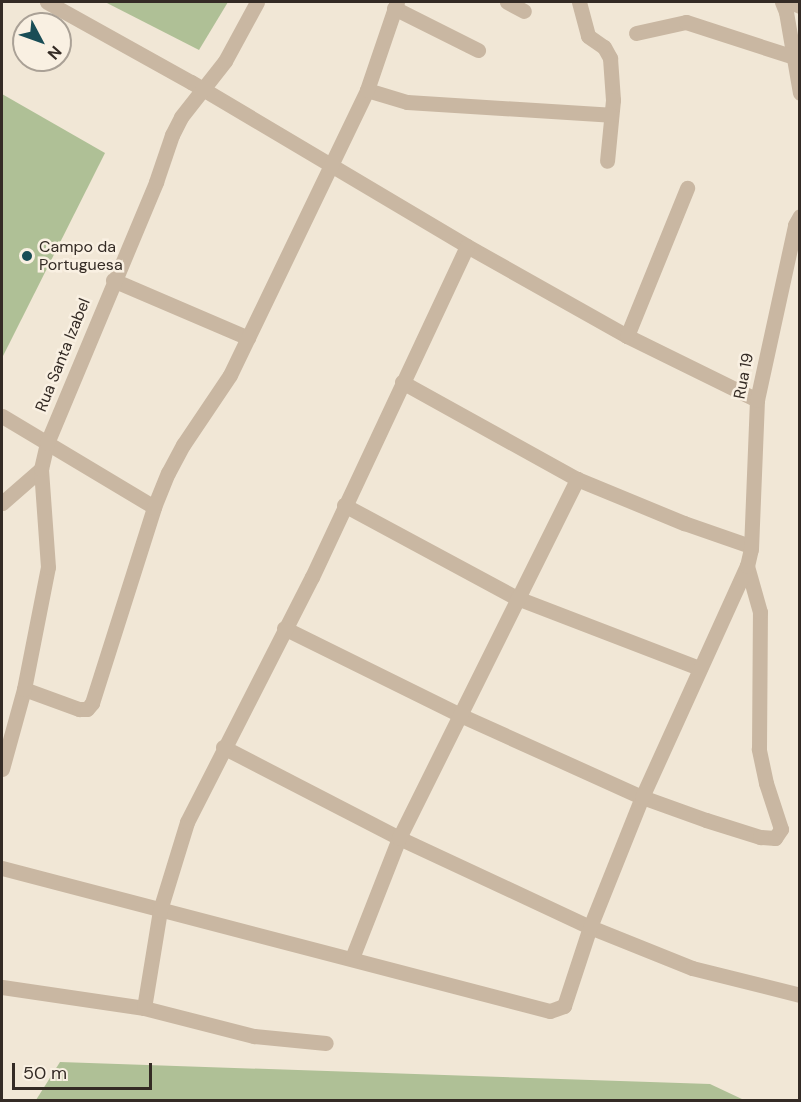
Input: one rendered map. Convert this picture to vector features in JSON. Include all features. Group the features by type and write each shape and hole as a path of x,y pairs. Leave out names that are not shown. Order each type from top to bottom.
{"street":[{"path":"47,2 204,90 466,246 627,336 757,399"},
{"name":"Rua Santa Izabel","path":"2,769 24,689 48,567 41,469 47,443 113,280 156,182 172,135 182,117 225,61 257,2"},
{"path":"507,2 524,11"},
{"path":"579,2 588,36 604,47 610,58 611,115 608,161"},
{"path":"782,2 786,12 800,93"},
{"path":"791,2 800,6"},
{"path":"24,689 79,709 89,707 154,507 178,454 222,390 331,166 367,90 395,5 478,50"},
{"path":"636,33 686,22 794,57"},
{"path":"367,90 407,102 611,115"},
{"path":"627,336 687,188"},
{"name":"Rua 19","path":"747,566 757,399 795,225 800,216"},
{"path":"144,1008 160,910 187,822 223,747 312,577 466,246"},
{"path":"113,280 248,338"},
{"path":"402,382 577,479 684,523 750,546"},
{"path":"2,416 154,507"},
{"path":"2,503 41,469"},
{"path":"352,958 399,837 577,479"},
{"path":"344,505 517,598 699,668"},
{"path":"284,628 460,715 642,797 760,837 774,838 780,832 759,749 760,612 747,566"},
{"path":"2,868 555,1011 566,1002 590,927 642,797 747,566"},
{"path":"223,747 399,837 590,927 692,968 800,994"},
{"path":"2,987 144,1008 255,1036 326,1043"}],"green space":[{"path":"105,2 228,2 199,50"},
{"name":"Campo da Portuguesa","path":"2,94 105,153 2,358"},
{"path":"60,1062 710,1084 744,1100 36,1100"}],"place":[{"name":"Campo da Portuguesa","path":"27,256"}]}
